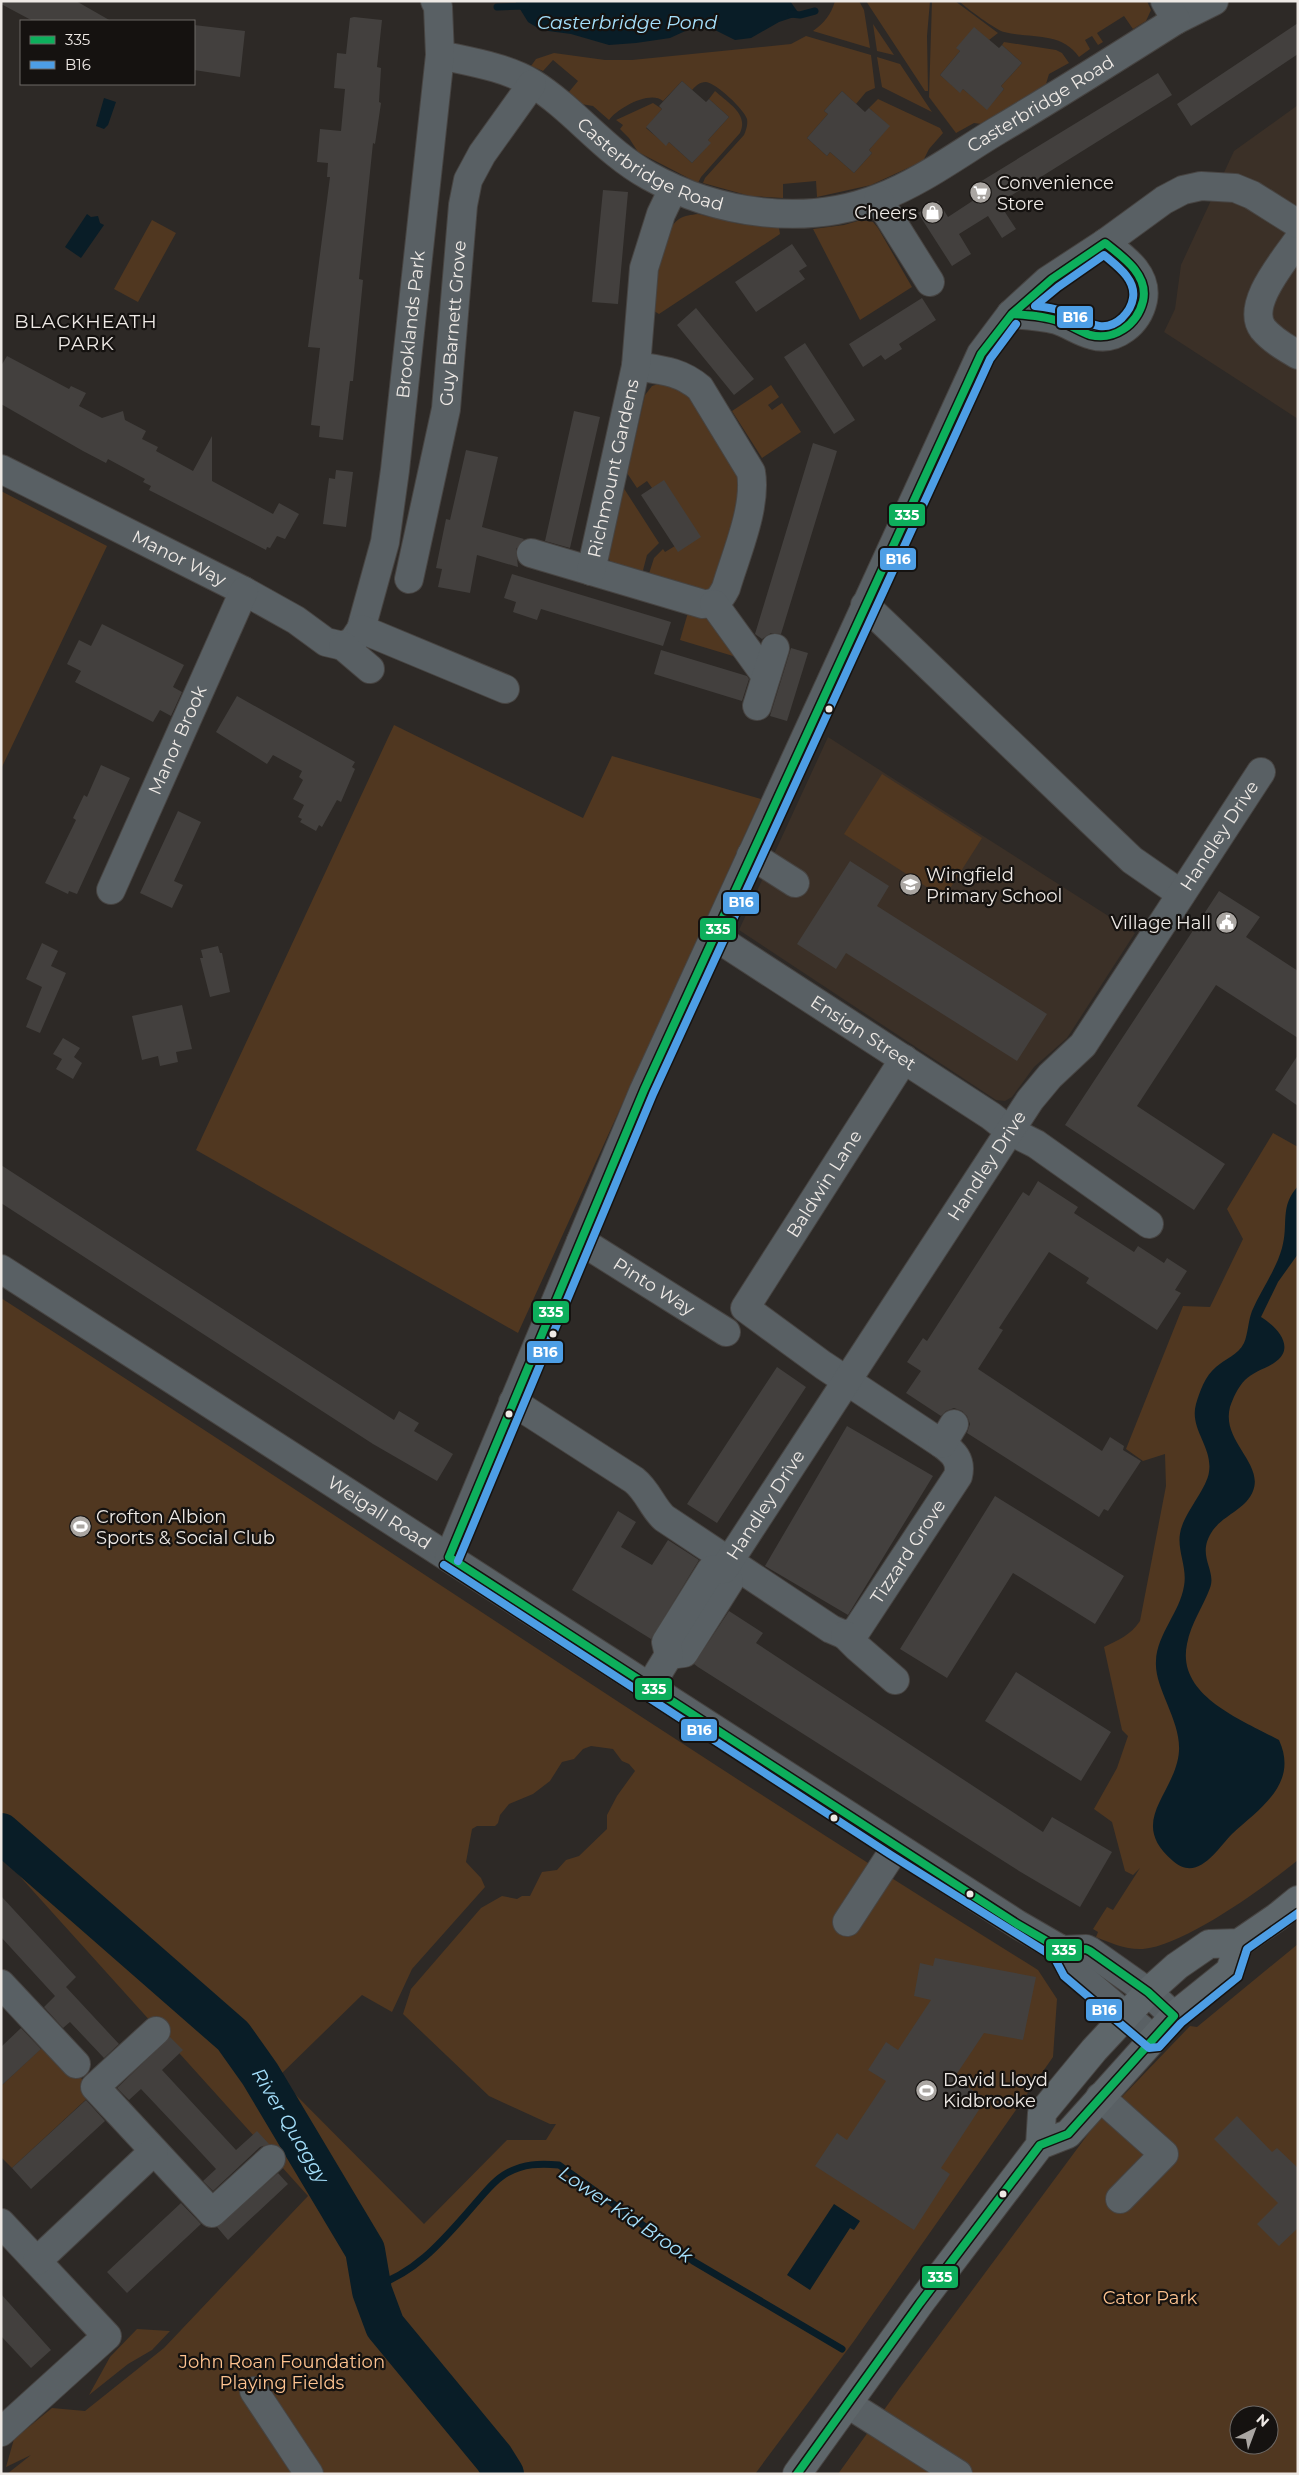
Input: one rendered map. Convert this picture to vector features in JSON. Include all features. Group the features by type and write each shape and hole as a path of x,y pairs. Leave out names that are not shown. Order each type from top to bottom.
{"highway":[{"path":"1040,2145 1042,2113 1125,2015 1148,1992 1178,1966 1208,1944 1238,1943 1277,1917 1298,1900"},
{"path":"798,2474 920,2303 1040,2145 1068,2134 1174,2016 1230,1971 1238,1943"}],"street":[{"name":"Brooklands Park","path":"352,639 385,542 440,55 438,7 435,1"},
{"name":"Casterbridge Road","path":"440,55 510,72 532,84 622,159 673,189 696,199 729,207 786,213 829,210 878,199 936,170 1171,11 1214,1"},
{"name":"Guy Barnett Grove","path":"410,579 446,409 463,205 468,180 482,154 532,84"},
{"path":"449,1557 512,1402 644,1090 981,354 1011,314 1047,281 1105,243 1164,200 1183,190 1201,186 1235,188 1252,195 1298,224"},
{"name":"Richmount Gardens","path":"591,571 636,366 644,268 655,230 673,189"},
{"path":"878,199 930,282"},
{"path":"1298,240 1262,295 1257,313 1262,328 1276,341 1298,355"},
{"path":"1011,314 1056,320 1092,336 1109,336 1123,331 1134,321 1141,308 1144,294 1142,280 1132,265 1105,243"},
{"name":"Richmount Gardens","path":"531,553 703,604 714,604 721,598 726,588 748,514 754,486 751,472 700,388 688,378 674,372 636,366"},
{"name":"Manor Way","path":"1,469 244,590 296,620 326,642 352,639 505,689"},
{"name":"Manor Brook","path":"111,890 244,590"},
{"path":"714,604 766,676"},
{"path":"865,605 1132,860 1181,894"},
{"path":"352,639 370,669"},
{"path":"757,706 775,648"},
{"name":"Handley Drive","path":"650,1686 669,1655 684,1653 729,1582 727,1565 1010,1131 1040,1087 1083,1045 1260,772"},
{"path":"751,854 795,883"},
{"name":"Ensign Street","path":"714,936 992,1116 1010,1131 1036,1144 1149,1224"},
{"name":"Baldwin Lane","path":"745,1308 904,1059"},
{"name":"Pinto Way","path":"581,1241 726,1332"},
{"name":"Weigall Road","path":"1,1269 650,1686 896,1847 1062,1950 1071,1969 1153,2039"},
{"name":"Tizzard Grove","path":"745,1308 848,1381 948,1434 953,1452 958,1460 960,1468 958,1476 863,1622 856,1631 846,1635"},
{"path":"512,1402 634,1480 642,1486 657,1511 664,1518 727,1565 831,1629 846,1635 895,1680"},
{"path":"848,1922 896,1847"},
{"path":"1062,1950 1086,1949 1148,1992 1174,2016"},
{"path":"1,1984 76,2064"},
{"path":"156,2030 95,2087 212,2213 270,2159"},
{"path":"1100,2097 1164,2154 1120,2199"},
{"path":"37,2261 154,2151"},
{"path":"1,2222 106,2336 1,2432"},
{"path":"254,2391 310,2474"},
{"path":"848,2404 958,2474"}],"shaded area":[{"path":"1298,105 1298,419 1164,332 1175,309 1181,265 1234,151"},
{"name":"Wingfield Primary School","path":"828,737 1135,933 1067,1038 1034,1067 1012,1097 1005,1101 996,1100 739,930"}],"green space":[{"path":"835,1 859,1 864,10 870,48 813,31 827,18"},
{"path":"866,1 930,1 927,36 928,91 925,91"},
{"path":"932,1 955,1 998,33 989,40 974,28 957,48 960,51 940,75 960,92 963,89 987,109 1004,89 1001,86 1022,63 1002,45 1004,42 1056,50 1062,53 1069,63 1049,74 1046,84 982,124 974,123 956,133 929,97"},
{"path":"959,1 1147,1 1151,10 1146,21 1133,29 1124,16 1097,33 1103,42 1098,45 1092,36 1085,40 1090,49 1079,57 1063,43 1045,37 1004,32 981,18"},
{"path":"873,24 894,55 877,51"},
{"path":"806,36 871,55 875,88 866,92 856,104 842,91 824,111 828,114 807,138 827,156 830,152 854,173 872,153 869,150 889,126 869,108 878,99 940,128 943,133 929,149 923,161 871,185 817,197 816,181 783,184 783,198 750,196 703,183 705,178 744,135 747,125 747,119 741,109 711,83 704,82 698,84 692,90 682,81 663,101 657,98 650,98 634,102 619,110 609,120 593,106 581,104 568,93 578,81 553,60 543,71 531,66 536,59 554,53 605,60 632,60 791,44"},
{"path":"877,57 900,64 932,112 882,87"},
{"path":"715,91 736,109 742,120 742,126 740,133 701,177 698,183 638,152 629,138 620,129 623,125 616,120 653,103 662,109 646,128 666,145 669,142 692,163 710,143 708,140 729,117 709,99"},
{"path":"698,214 739,224 779,228 780,234 659,314 654,311 662,248 672,226 679,219"},
{"path":"152,220 176,233 138,302 114,289"},
{"path":"861,220 873,222 878,228 912,287 860,320 813,229 844,225"},
{"path":"658,384 675,388 690,395 744,483 714,586 707,591 647,580 654,558 663,549 665,552 675,546 652,488 647,481 637,488 627,473 645,395 652,386"},
{"path":"771,385 779,397 768,405 772,410 782,403 801,432 762,458 732,411"},
{"path":"623,487 659,543 647,555 641,578 613,566 606,554"},
{"path":"1,491 107,546 1,769"},
{"path":"689,609 710,616 743,659 680,640"},
{"path":"394,725 583,818 612,756 761,799 518,1333 196,1150"},
{"path":"882,774 982,838 944,898 844,834"},
{"path":"1273,1133 1298,1147 1298,1860 1246,1899 1180,1937 1143,1949 1119,1946 1096,1937 1098,1932 1093,1929 1107,1907 1113,1910 1140,1868 1133,1875 1125,1871 1112,1822 1094,1809 1117,1768 1128,1736 1122,1730 1104,1647 1128,1634 1140,1621 1166,1486 1165,1454 1143,1461 1126,1449 1183,1306 1210,1307 1243,1239 1227,1209"},
{"name":"John Roan Foundation Playing Fields","path":"1,1298 777,1805 1038,1970 1057,1999 1053,2057 854,2341 755,2474 7,2474 31,2455 6,2467 14,2439 52,2408 85,2411 164,2348 308,2196 15,1871 1,1859","holes":["591,1746 613,1749 622,1761 629,1764 635,1771 617,1796 607,1815 607,1829 579,1856 566,1860 557,1870 542,1872 530,1896 522,1896 517,1899 502,1896 481,1908 411,1989 403,2014 489,2096 550,2124 556,2124 546,2140 507,2140 424,2224 278,2077 362,1995 392,2012 412,1969 485,1887 481,1878 466,1862 472,1829 477,1826 495,1826 500,1815 509,1804 533,1794 550,1781 562,1762 574,1759 583,1749"]},
{"name":"Cator Park","path":"1298,1944 1298,2474 838,2474 1094,2126 1190,2026 1197,2027"},
{"path":"48,2042 94,2092 12,2168 1,2157 1,2086"},
{"path":"137,2329 170,2331 152,2350 128,2364 89,2395 110,2357"}],"water":[{"name":"Casterbridge Pond","path":"515,1 790,1 800,15 779,22 751,38 735,40 713,29 694,27 670,38 609,45 571,34 541,30 528,22"},
{"path":"104,98 116,102 108,125 104,129 96,126"},
{"path":"87,214 91,217 98,216 100,223 104,225 81,258 65,247"},
{"path":"1298,1186 1298,1254 1278,1282 1261,1317 1278,1332 1284,1344 1284,1351 1281,1357 1274,1363 1245,1380 1236,1393 1230,1407 1231,1431 1253,1471 1255,1481 1253,1491 1245,1503 1213,1530 1208,1539 1206,1555 1211,1575 1210,1588 1189,1636 1186,1662 1192,1678 1202,1692 1215,1704 1231,1715 1279,1740 1284,1756 1284,1770 1274,1794 1213,1855 1199,1866 1191,1868 1182,1867 1173,1861 1160,1847 1154,1833 1153,1820 1176,1766 1179,1751 1179,1739 1159,1682 1156,1661 1160,1642 1182,1596 1184,1586 1185,1578 1180,1549 1182,1526 1208,1478 1209,1472 1208,1454 1196,1422 1196,1404 1201,1389 1209,1375 1216,1367 1238,1351 1244,1343 1252,1311 1282,1248 1288,1201"},
{"path":"834,2204 860,2221 854,2230 850,2228 810,2290 787,2275"}],"building":[{"path":"1,1 76,1 109,20 31,20 1,4"},
{"path":"350,18 382,20 377,67 381,68 379,102 381,103 375,144 373,143 359,279 363,280 353,381 350,381 343,440 319,437 320,426 311,425 320,348 308,347 330,177 327,177 328,163 317,162 320,129 341,131 345,89 334,88 337,53 346,54"},
{"path":"1298,23 1298,54 1191,126 1177,104"},
{"path":"195,25 245,31 240,77 195,70"},
{"path":"974,27 999,48 1002,45 1022,63 1001,86 1004,89 987,110 963,89 960,93 940,75 960,51 956,48"},
{"path":"1158,73 1172,95 999,203 1016,229 1002,238 988,216 959,234 971,254 952,266 918,213 938,201 948,217 977,198 970,188"},
{"path":"682,81 706,102 709,99 729,117 708,140 711,143 692,163 669,142 666,146 646,127 662,109 659,106"},
{"path":"842,91 865,112 869,108 890,126 869,150 872,153 854,173 830,152 827,156 807,138 828,114 824,111"},
{"path":"603,190 628,192 618,304 592,302"},
{"path":"792,244 807,266 799,271 805,279 756,312 735,282"},
{"path":"922,298 936,320 899,344 902,349 885,360 881,355 863,367 849,344"},
{"path":"696,308 754,379 734,395 677,325"},
{"path":"805,343 855,420 834,434 784,357"},
{"path":"7,356 69,389 71,386 86,393 79,406 102,418 123,411 125,420 146,431 142,439 158,447 156,451 193,471 212,436 212,481 273,514 279,503 299,514 285,539 277,536 270,548 267,547 266,550 149,490 151,486 143,482 145,479 108,459 106,463 1,404 1,366"},
{"path":"574,411 600,417 570,548 545,541"},
{"path":"813,443 837,451 781,634 771,633 762,639 755,634"},
{"path":"466,450 498,457 482,527 524,539 516,549 518,567 477,555 470,593 438,587 442,569 436,568 446,519 450,520"},
{"path":"336,470 353,472 346,527 323,524 329,478 335,479"},
{"path":"664,480 701,537 678,552 641,495"},
{"path":"512,574 671,622 663,646 541,609 537,620 513,612 516,602 504,598"},
{"path":"102,624 184,665 173,687 182,692 171,716 160,710 153,722 75,682 81,671 67,664 79,640 91,646"},
{"path":"791,648 808,653 787,721 770,716"},
{"path":"661,650 747,676 749,679 742,701 654,674"},
{"path":"237,696 355,762 352,767 355,769 341,802 337,800 322,827 319,825 316,831 300,822 302,819 298,817 304,805 293,799 303,780 299,777 302,771 273,755 267,764 216,732"},
{"path":"101,765 130,778 77,894 69,891 68,894 45,883 76,820 73,818 84,795 87,797"},
{"path":"178,811 201,822 174,881 183,885 172,908 140,893"},
{"path":"850,861 889,886 877,906 1047,1014 1017,1061 846,953 836,969 797,944"},
{"path":"1219,891 1260,917 1246,937 1298,971 1298,1038 1216,985 1137,1106 1225,1164 1194,1210 1065,1125"},
{"path":"42,943 58,951 51,966 66,973 40,1033 26,1027 42,987 26,979"},
{"path":"218,946 220,953 222,953 230,992 210,997 200,958 203,958 201,950"},
{"path":"182,1005 192,1049 176,1052 178,1062 160,1066 158,1056 142,1060 132,1016"},
{"path":"63,1038 80,1048 74,1057 82,1063 73,1079 56,1069 62,1059 53,1054"},
{"path":"1298,1055 1298,1106 1275,1090"},
{"path":"1,1165 394,1420 399,1411 419,1423 414,1431 453,1454 437,1481 373,1444 1,1203"},
{"path":"1038,1181 1078,1207 1074,1213 1134,1252 1138,1246 1164,1263 1167,1258 1187,1271 1175,1290 1181,1293 1157,1330 1086,1283 1089,1278 1049,1252 999,1328 1003,1330 978,1369 1102,1451 1110,1437 1124,1446 1123,1450 1141,1461 1108,1511 1104,1509 1099,1517 967,1433 970,1424 967,1416 962,1411 954,1408 946,1411 941,1416 906,1393 921,1371 907,1362 923,1338 927,1341 1023,1192 1029,1196"},
{"path":"777,1367 806,1387 717,1523 687,1504"},
{"path":"847,1426 933,1476 848,1615 765,1566"},
{"path":"995,1496 1124,1576 1095,1624 1013,1573 947,1678 900,1649"},
{"path":"618,1511 636,1522 621,1547 652,1565 668,1540 699,1560 651,1639 572,1590"},
{"path":"729,1611 763,1633 756,1643 1043,1832 1052,1817 1112,1852 1080,1907 1019,1871 694,1664"},
{"path":"1016,1672 1111,1732 1081,1781 985,1721"},
{"path":"1,1896 76,1977 66,1987 119,2044 104,2058 70,2022 63,2028 44,2007 55,1996 1,1937"},
{"name":"David Lloyd Kidbrooke","path":"935,1958 1036,1977 1023,2040 984,2033 954,2078 986,2099 941,2168 950,2174 914,2230 815,2166 837,2133 847,2140 886,2081 868,2070 886,2042 898,2050 931,2000 914,1996 920,1963 933,1966"},
{"path":"21,2028 41,2049 1,2086 1,2047"},
{"path":"170,2037 183,2050 162,2070 236,2150 257,2131 269,2144 260,2147 213,2191 203,2181 216,2169 191,2142 141,2089 129,2100 117,2088"},
{"path":"86,2100 105,2121 31,2189 12,2168"},
{"path":"1237,2116 1272,2152 1277,2148 1298,2168 1298,2228 1279,2246 1257,2224 1278,2203 1214,2139"},
{"path":"278,2173 288,2184 228,2240 217,2227"},
{"path":"181,2203 201,2224 127,2293 107,2272"},
{"path":"1,2294 51,2350 31,2368 1,2336"}],"waterway":[{"path":"497,7 526,6"},
{"path":"791,14 800,15 815,11"},
{"name":"River Quaggy","path":"1,1833 233,2036 260,2074 365,2250 372,2291 385,2326 494,2458 504,2474"},
{"name":"Lower Kid Brook","path":"372,2287 403,2273 429,2254 502,2176 526,2166 538,2164 559,2165 693,2261 842,2349"}],"transit line":[{"name":"335","path":"1105,243 1133,267 1142,283 1143,301 1140,310 1130,324 1116,333 1108,336 1099,336 1090,335 1053,319 1012,314 1052,279 1105,243"},
{"name":"B16","path":"1104,255 1129,279 1132,285 1132,301 1122,318 1107,326 1100,326 1062,311 1035,306 1058,287 1104,255"},
{"name":"335","path":"449,1557 644,1090 981,354 1012,314"},
{"name":"B16","path":"458,1561 653,1094 990,359 1016,324"},
{"name":"335","path":"449,1557 1017,1924 1062,1950 1086,1949 1090,1951 1148,1992 1174,2016 1068,2134 1040,2145 920,2303 797,2474"},
{"name":"B16","path":"444,1565 891,1855 1054,1957 1064,1976 1149,2048 1159,2047 1181,2023 1238,1977 1247,1949 1298,1913"}],"place":[{"name":"Convenience Store","path":"981,193"},
{"name":"Cheers","path":"933,213"},
{"name":"Wingfield Primary School","path":"910,885"},
{"name":"Village Hall","path":"1227,923"},
{"name":"Crofton Albion Sports & Social Club","path":"80,1527"},
{"name":"David Lloyd Kidbrooke","path":"927,2090"}],"district":[{"name":"BLACKHEATH PARK","path":"86,332"}]}
